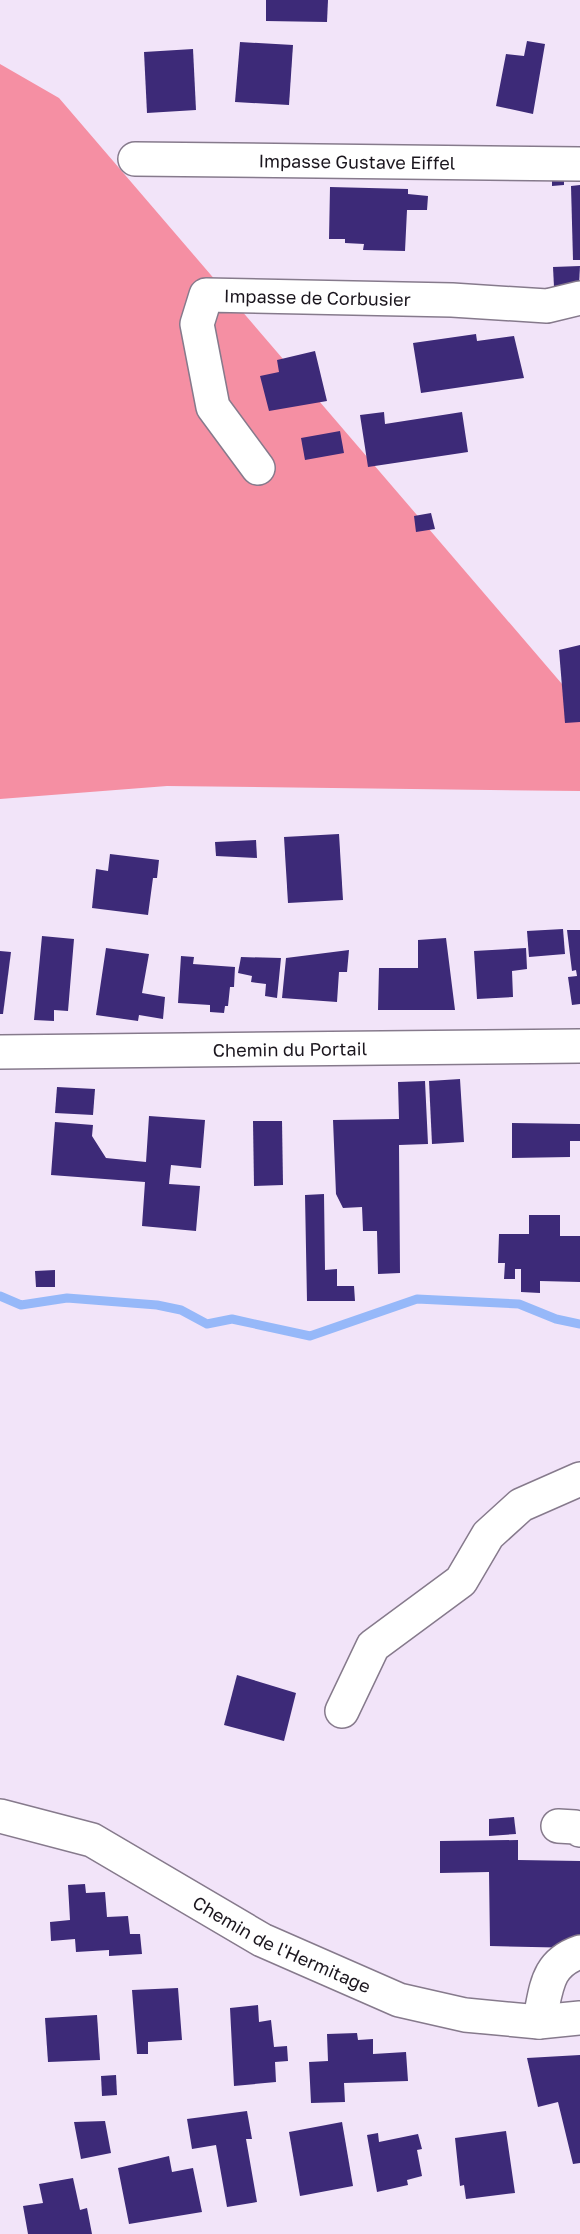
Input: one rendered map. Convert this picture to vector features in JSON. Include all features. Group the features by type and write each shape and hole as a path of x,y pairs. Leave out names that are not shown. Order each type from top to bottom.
{"street":[{"name":"Impasse Gustave Eiffel","path":"135,159 580,164"},
{"name":"Impasse de Corbusier","path":"258,468 213,407 197,324 206,295 452,300 547,306 580,298"},
{"name":"Chemin du Portail","path":"0,1052 580,1046"},
{"path":"342,1712 374,1646 461,1581 488,1535 521,1505 580,1479"},
{"name":"Chemin de l'Hermitage","path":"0,1816 92,1840 262,1940 399,2000 465,2015 539,2022 580,2018"},
{"path":"539,2022 551,1971 566,1957 580,1952"}],"shaded area":[{"path":"0,64 59,98 580,705 580,791 167,786 0,799"}],"building":[{"path":"266,0 328,0 327,22 266,21"},
{"path":"527,41 545,44 533,114 496,106 506,54 524,56"},
{"path":"240,42 293,45 289,105 235,102"},
{"path":"193,49 196,110 147,113 144,52"},
{"path":"552,170 564,170 564,185 552,186"},
{"path":"580,185 580,260 573,260 571,186"},
{"path":"330,187 408,189 408,194 428,196 427,210 407,210 405,251 363,250 364,244 345,243 345,239 329,239"},
{"path":"580,266 579,285 554,287 553,267"},
{"path":"476,334 477,341 514,336 524,378 421,393 413,343"},
{"path":"315,351 327,401 269,411 260,376 279,372 277,360"},
{"path":"384,412 385,424 462,412 468,452 368,467 360,415"},
{"path":"340,431 344,453 305,460 301,438"},
{"path":"431,513 435,529 416,532 414,516"},
{"path":"580,645 580,722 565,723 559,650"},
{"path":"339,834 343,900 288,903 284,837"},
{"path":"256,840 257,858 216,856 215,842"},
{"path":"110,854 159,860 157,878 153,878 148,915 92,908 96,869 108,871"},
{"path":"563,929 565,954 529,957 527,931"},
{"path":"567,930 580,930 580,1004 572,1005 568,977 577,976 576,970 572,971"},
{"path":"42,936 74,939 68,1011 54,1010 54,1021 34,1020"},
{"path":"446,938 455,1010 378,1010 379,968 418,968 418,940"},
{"path":"106,948 149,954 142,993 165,997 163,1019 139,1015 138,1021 96,1015"},
{"path":"526,948 527,969 512,971 513,997 477,999 474,951"},
{"path":"349,950 347,972 339,972 337,1002 282,998 286,958"},
{"path":"0,951 11,952 3,1014 0,1014"},
{"path":"181,956 194,957 193,964 235,967 234,987 230,987 228,1006 225,1006 224,1013 210,1012 210,1005 178,1003"},
{"path":"241,957 281,958 277,998 265,996 266,984 251,982 252,976 238,973"},
{"path":"460,1079 464,1142 432,1144 429,1081"},
{"path":"425,1081 428,1144 399,1145 400,1273 378,1274 377,1231 363,1231 362,1207 343,1208 336,1194 333,1120 399,1119 398,1082"},
{"path":"57,1087 95,1089 93,1115 55,1113"},
{"path":"149,1116 205,1120 201,1168 171,1165 169,1184 200,1186 196,1231 142,1226 145,1182 51,1175 55,1122 93,1125 92,1136 106,1158 146,1162"},
{"path":"253,1121 282,1121 283,1185 254,1186"},
{"path":"512,1123 580,1124 580,1141 570,1141 570,1157 512,1158"},
{"path":"324,1194 325,1270 337,1269 337,1286 354,1286 355,1301 307,1301 305,1195"},
{"path":"529,1215 560,1215 560,1236 580,1236 580,1282 540,1281 540,1293 521,1292 521,1269 515,1269 515,1279 504,1279 505,1263 498,1263 499,1234 529,1234"},
{"path":"55,1270 55,1287 36,1287 35,1271"},
{"path":"237,1675 296,1693 284,1741 224,1725"},
{"path":"514,1817 516,1834 489,1836 489,1819"},
{"path":"518,1840 518,1860 580,1861 580,1948 490,1946 489,1872 440,1873 440,1841"},
{"path":"85,1884 86,1893 105,1892 107,1917 128,1916 130,1934 140,1934 142,1954 109,1956 109,1950 76,1952 75,1939 51,1941 50,1922 70,1920 68,1885"},
{"path":"178,1988 182,2040 148,2042 148,2054 137,2054 132,1990"},
{"path":"258,2005 259,2022 271,2020 274,2047 287,2046 288,2061 275,2062 276,2082 234,2086 230,2008"},
{"path":"97,2015 100,2060 48,2062 45,2018"},
{"path":"357,2033 358,2040 373,2039 373,2054 406,2052 408,2081 344,2083 345,2102 311,2103 309,2062 328,2061 327,2034"},
{"path":"580,2055 580,2163 573,2164 558,2102 538,2107 527,2058"},
{"path":"116,2075 117,2095 102,2096 101,2076"},
{"path":"247,2111 252,2139 246,2139 257,2202 227,2207 216,2145 192,2149 187,2119"},
{"path":"105,2121 111,2153 81,2159 74,2122"},
{"path":"342,2122 353,2186 300,2196 289,2132"},
{"path":"506,2131 515,2193 466,2199 464,2185 460,2186 455,2138"},
{"path":"378,2133 379,2142 418,2134 422,2149 417,2150 422,2176 407,2180 408,2185 377,2192 367,2135"},
{"path":"169,2156 172,2172 193,2168 202,2212 129,2224 118,2168"},
{"path":"73,2178 80,2210 87,2208 92,2234 28,2234 23,2206 43,2203 39,2184"}],"waterway":[{"path":"0,1296 21,1305 67,1298 157,1305 181,1310 207,1324 232,1319 310,1336 417,1299 519,1304 556,1319 580,1324"}]}
